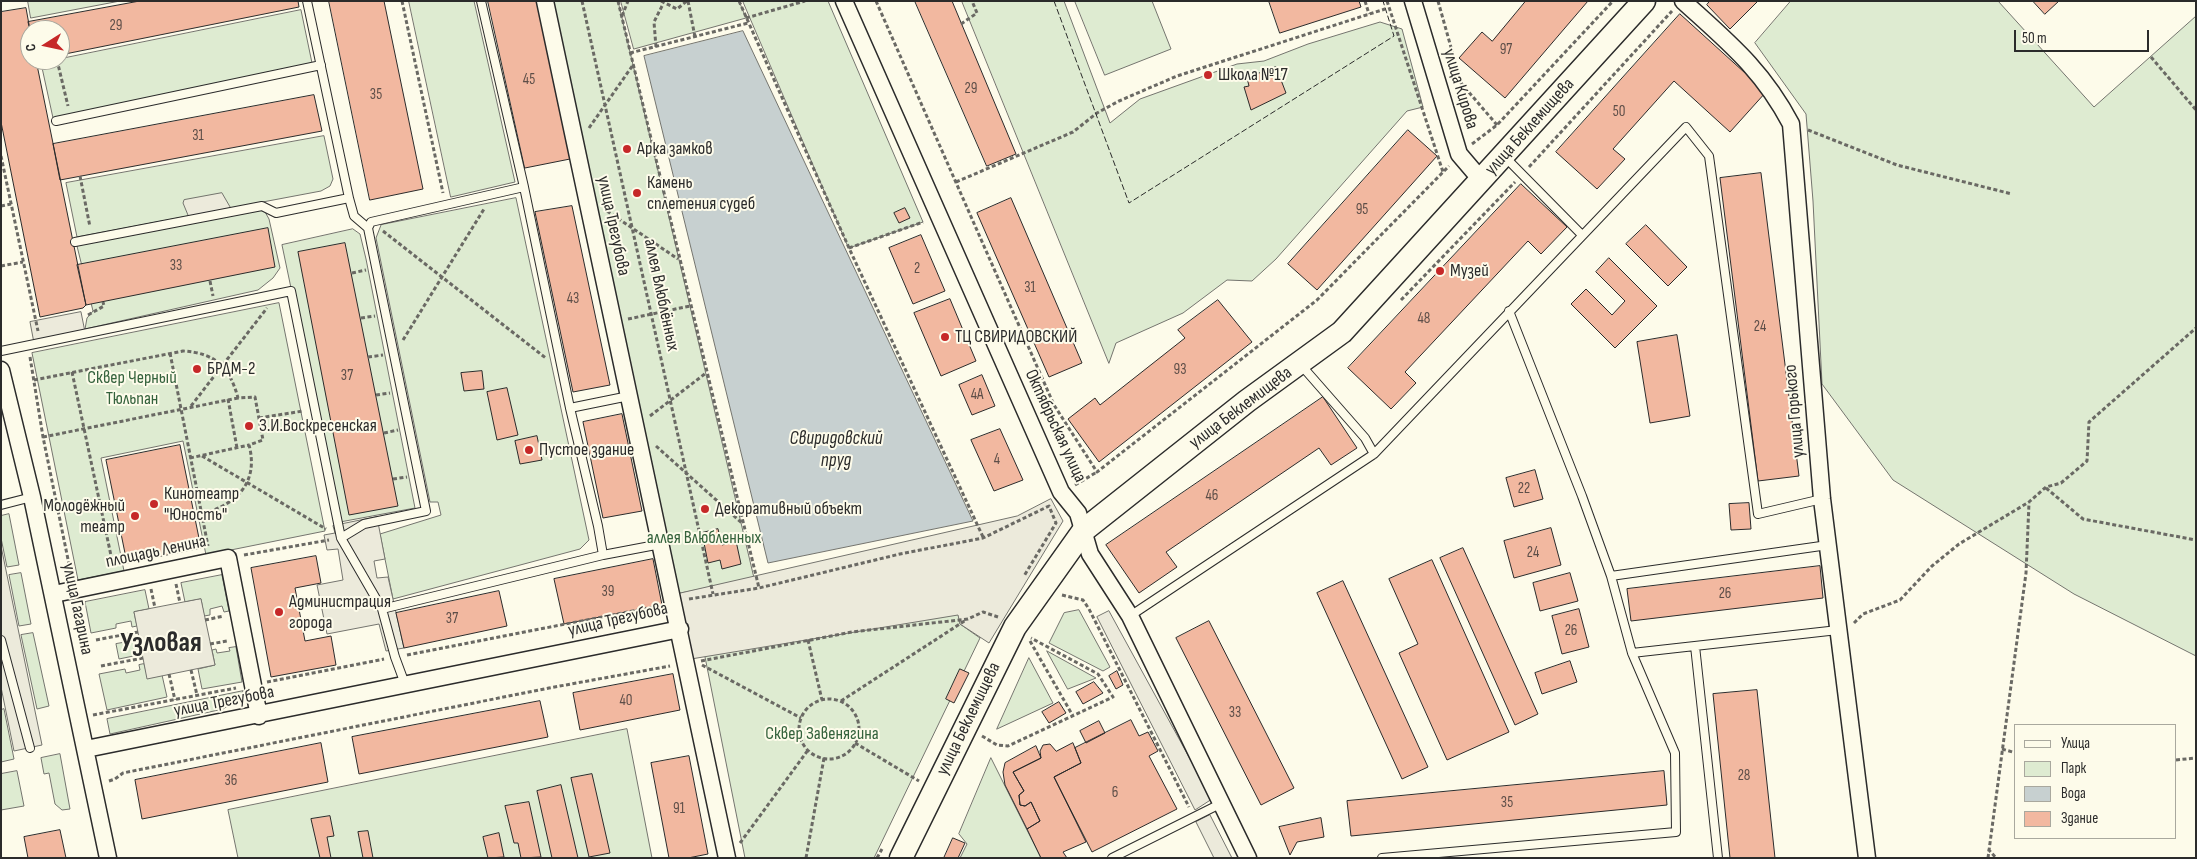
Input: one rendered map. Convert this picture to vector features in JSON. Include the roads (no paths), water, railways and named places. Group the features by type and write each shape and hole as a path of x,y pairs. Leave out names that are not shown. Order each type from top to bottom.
{"main road":[{"name":"улица Беклемищева","path":"901,858 1084,530 1247,401 1342,332 1482,181 1644,1"}],"street":[{"name":"улица Трегубова","path":"86,749 259,716 406,684 680,629 635,427 545,1"},
{"name":"Октябрьская улица","path":"844,1 1061,492 1078,513 1090,554 1130,616 1223,803 1248,858"},
{"name":"улица Кирова","path":"1413,1 1459,154 1482,181"},
{"name":"улица Горького","path":"1679,5 1749,61 1776,96 1791,124 1822,499 1867,858"},
{"name":"улица Гагарина","path":"1,370 54,594 108,858"},
{"name":"площадь Ленина","path":"54,594 219,559 253,684 259,716"},
{"path":"680,629 686,664 731,854"}],"lane":[{"path":"307,1 354,216 370,225 524,187"},
{"path":"481,1 524,187 603,555"},
{"path":"56,121 321,65"},
{"path":"1130,616 1374,454 1686,127 1709,156 1758,514 1822,499"},
{"path":"1504,156 1582,235"},
{"path":"75,242 262,206 276,213 349,198"},
{"path":"341,538 364,524 426,511 370,225"},
{"path":"1,351 291,291 341,538 382,609 395,657 406,684"},
{"path":"1382,858 1676,832 1675,754 1632,653 1610,576 1582,496 1509,311"},
{"path":"1300,363 1365,438 1374,454"},
{"path":"570,408 629,396"},
{"path":"1,506 32,497"},
{"path":"382,609 603,555 661,544"},
{"path":"1610,576 1828,545"},
{"path":"1632,653 1839,634"},
{"path":"1,640 30,748"},
{"path":"1695,646 1718,858"},
{"path":"1112,858 1223,803"}],"water":[{"name":"Свиридовский пруд","path":"743,31 973,521 768,563 644,56"}],"place":[{"name":"Школа №17","path":"1208,75"},
{"name":"Арка замков","path":"627,149"},
{"name":"Камень сплетения судеб","path":"637,193"},
{"name":"Музей","path":"1440,271"},
{"name":"ТЦ СВИРИДОВСКИЙ","path":"945,337"},
{"name":"БРДМ-2","path":"197,369"},
{"name":"З.И.Воскресенская","path":"249,426"},
{"name":"Пустое здание","path":"529,450"},
{"name":"Кинотеатр \"Юность\"","path":"154,504"},
{"name":"Декоративный объект","path":"705,509"},
{"name":"Молодёжный театр","path":"135,516"},
{"name":"Администрация города","path":"279,612"}],"district":[{"name":"Узловая","path":"161,644"}],"park label":[{"name":"Сквер Черный Тюльпан","path":"132,388"},
{"name":"аллея Влюбленных","path":"704,538"},
{"name":"Сквер Завенягина","path":"822,734"}]}
